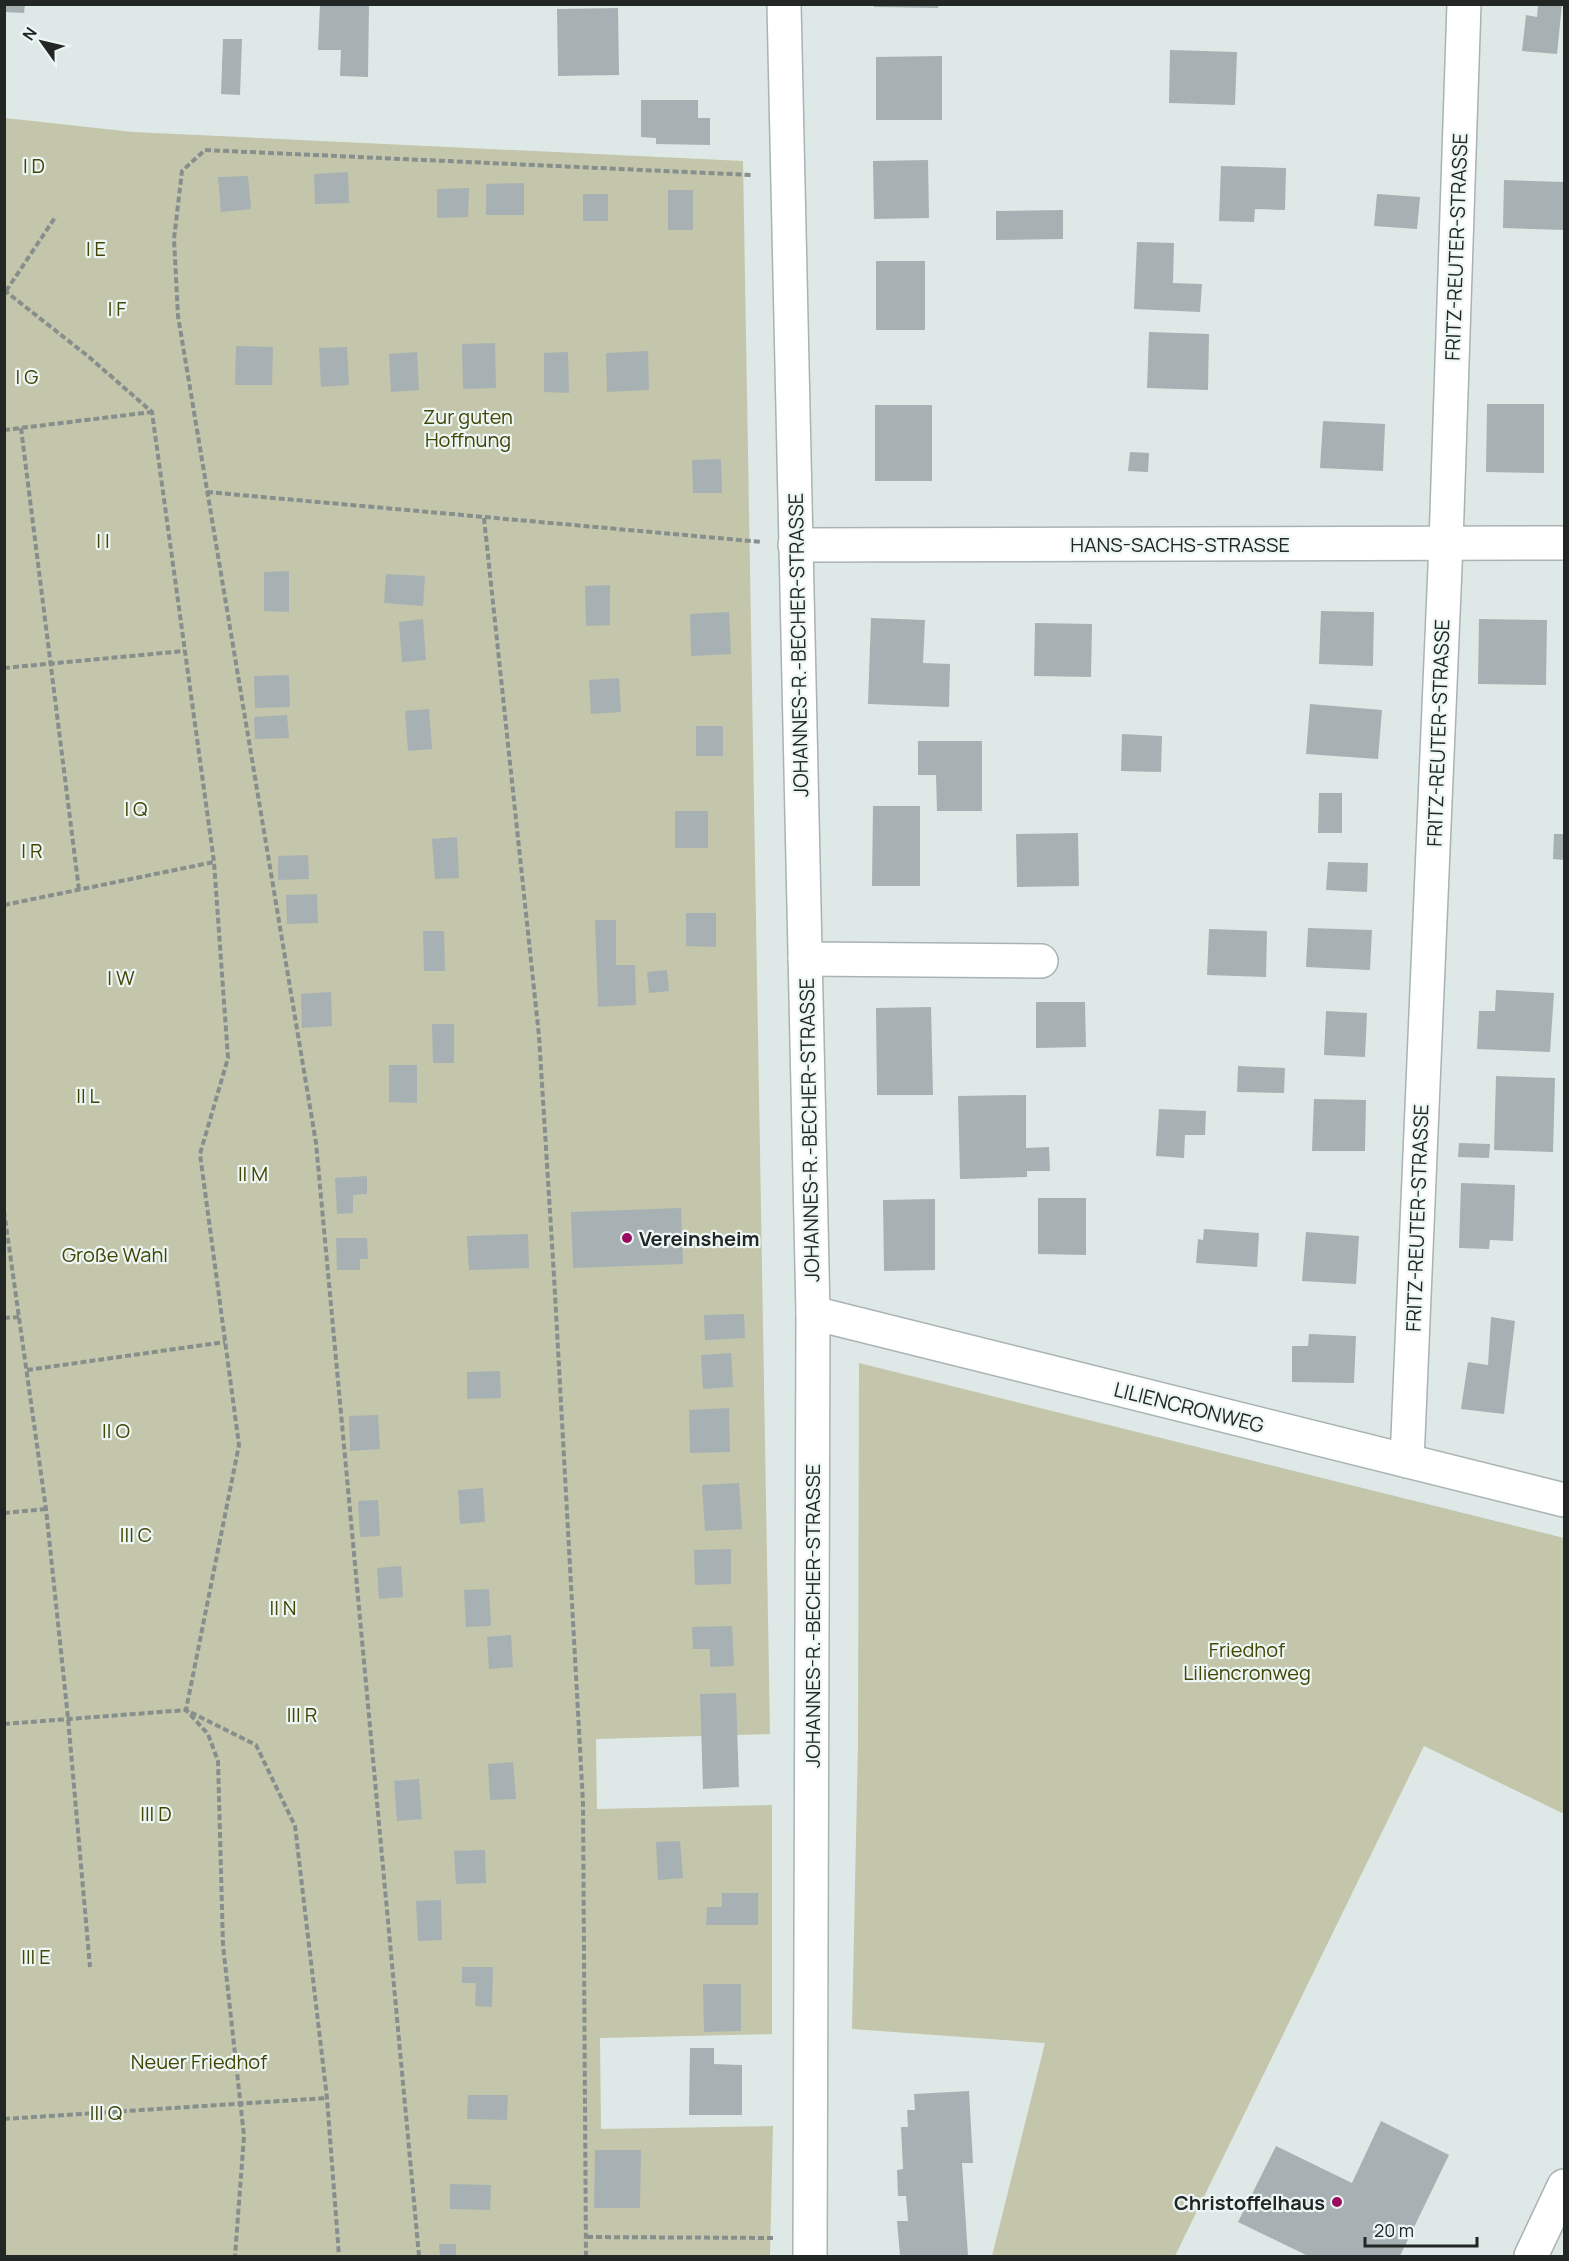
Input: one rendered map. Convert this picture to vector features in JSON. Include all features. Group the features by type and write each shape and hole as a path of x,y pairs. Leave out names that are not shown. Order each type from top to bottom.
{"street":[{"name":"JOHANNES-R.-BECHER-STRASSE","path":"784,4 813,1313 810,2247"},
{"name":"FRITZ-REUTER-STRASSE","path":"1407,1461 1446,543 1464,4"},
{"name":"HANS-SACHS-STRASSE","path":"795,545 1564,543"},
{"path":"805,959 1041,961"},
{"name":"LILIENCRONWEG","path":"813,1313 1564,1500"},
{"path":"1531,2256 1564,2186"}],"path":[{"path":"419,2256 316,1143 178,316 174,239 182,171 205,150 788,177"},
{"path":"56,216 5,291 89,357 152,412 214,862 228,1058 200,1154 239,1445 186,1710"},
{"path":"4,430 152,412"},
{"path":"21,428 79,890"},
{"path":"207,492 795,545"},
{"path":"484,518 539,1036 554,1276 584,1803 586,2256"},
{"path":"4,668 184,651"},
{"path":"4,905 214,862"},
{"path":"4,1211 46,1509 68,1718 90,1967"},
{"path":"4,1318 19,1317"},
{"path":"27,1370 225,1342"},
{"path":"4,1513 46,1509"},
{"path":"186,1710 208,1734 218,1761 223,1945 238,2104 244,2136 235,2256"},
{"path":"4,1724 186,1710 256,1745 295,1826 327,2098 339,2256"},
{"path":"4,2119 327,2098"},
{"path":"587,2237 810,2247"}],"green space":[{"name":"Zur guten Hoffnung","path":"5,118 133,132 743,161 770,1734 596,1739 597,1809 772,1805 772,2034 600,2038 601,2129 773,2126 770,2256 5,2256"},
{"name":"Friedhof Liliencronweg","path":"859,1363 1564,1538 1564,1814 1424,1746 1175,2256 992,2256 1045,2043 852,2029 858,1743"}],"building":[{"path":"4,4 25,4 24,13 4,12"},
{"path":"320,4 369,4 368,77 340,76 341,50 318,50"},
{"path":"874,4 939,4 938,8 874,7"},
{"path":"1538,4 1562,4 1557,54 1522,51 1526,15 1537,17"},
{"path":"618,8 619,75 558,76 557,9"},
{"path":"223,39 242,39 240,95 221,94"},
{"path":"1170,50 1237,52 1235,105 1169,103"},
{"path":"942,56 942,120 876,120 876,57"},
{"path":"641,100 698,100 698,118 710,118 710,145 656,144 656,138 641,137"},
{"path":"928,160 929,218 874,219 873,161"},
{"path":"1221,166 1286,168 1285,210 1255,209 1254,222 1219,221"},
{"path":"348,172 349,203 315,204 314,174"},
{"path":"248,176 251,209 221,212 218,177"},
{"path":"1504,180 1564,182 1564,230 1503,228"},
{"path":"524,183 524,215 486,215 486,184"},
{"path":"469,188 468,217 437,218 437,189"},
{"path":"668,190 693,190 693,230 668,230"},
{"path":"583,194 608,194 608,221 583,221"},
{"path":"1377,194 1420,197 1417,229 1374,226"},
{"path":"1063,210 1063,239 996,240 996,211"},
{"path":"1137,242 1174,243 1173,283 1202,284 1200,312 1134,309"},
{"path":"876,261 925,261 925,330 876,330"},
{"path":"1149,332 1209,334 1208,390 1147,388"},
{"path":"495,343 496,388 463,389 462,344"},
{"path":"236,346 273,347 272,385 235,385"},
{"path":"347,347 349,385 321,387 319,348"},
{"path":"648,351 649,390 607,392 606,353"},
{"path":"417,352 419,390 391,392 389,354"},
{"path":"568,352 569,393 544,392 544,353"},
{"path":"1487,404 1544,404 1544,473 1486,472"},
{"path":"875,405 932,405 932,481 875,481"},
{"path":"1323,421 1385,424 1383,471 1320,468"},
{"path":"1130,452 1149,453 1148,472 1128,471"},
{"path":"721,459 722,493 693,493 692,460"},
{"path":"289,571 289,612 264,611 264,572"},
{"path":"386,574 425,576 423,606 384,603"},
{"path":"610,585 610,625 586,626 585,586"},
{"path":"1321,611 1374,612 1373,666 1319,664"},
{"path":"729,612 731,654 691,656 690,614"},
{"path":"871,618 925,620 923,663 950,664 949,707 868,704"},
{"path":"423,619 426,660 402,662 399,622"},
{"path":"1479,619 1547,620 1546,685 1478,684"},
{"path":"1035,623 1092,624 1091,677 1034,676"},
{"path":"289,675 290,707 255,708 254,676"},
{"path":"619,678 621,712 591,714 589,680"},
{"path":"1310,704 1382,710 1378,759 1306,754"},
{"path":"429,709 432,749 408,751 405,711"},
{"path":"287,715 289,738 255,739 254,717"},
{"path":"696,726 723,726 723,756 696,756"},
{"path":"1122,734 1162,736 1161,772 1121,771"},
{"path":"918,741 982,741 982,811 937,811 936,775 918,775"},
{"path":"1319,793 1342,793 1342,833 1318,833"},
{"path":"873,806 920,806 920,886 872,886"},
{"path":"675,811 708,811 708,848 675,848"},
{"path":"1078,833 1079,886 1017,887 1016,834"},
{"path":"1554,834 1564,834 1564,860 1553,859"},
{"path":"457,837 459,878 435,879 432,839"},
{"path":"308,855 309,879 278,880 278,856"},
{"path":"1328,862 1368,863 1367,892 1326,890"},
{"path":"317,894 318,923 287,924 286,895"},
{"path":"686,913 716,913 716,947 686,946"},
{"path":"595,920 616,920 616,965 635,965 636,1005 598,1007"},
{"path":"1308,928 1372,930 1370,970 1306,967"},
{"path":"1209,929 1267,931 1266,977 1207,975"},
{"path":"423,931 444,931 445,971 424,971"},
{"path":"667,970 669,991 649,993 647,972"},
{"path":"1496,990 1554,993 1550,1052 1477,1049 1479,1011 1495,1011"},
{"path":"331,992 332,1026 302,1028 301,994"},
{"path":"1036,1002 1085,1002 1086,1047 1036,1048"},
{"path":"931,1007 933,1095 877,1095 876,1008"},
{"path":"1326,1011 1367,1013 1365,1057 1324,1055"},
{"path":"432,1024 454,1024 454,1063 433,1063"},
{"path":"389,1065 417,1065 417,1103 389,1102"},
{"path":"1238,1066 1285,1068 1284,1093 1237,1092"},
{"path":"1496,1076 1555,1078 1553,1152 1494,1150"},
{"path":"1026,1095 1026,1148 1049,1147 1050,1171 1027,1171 1027,1177 960,1179 958,1096"},
{"path":"1314,1099 1366,1100 1365,1151 1312,1151"},
{"path":"1159,1109 1206,1111 1205,1135 1185,1135 1184,1158 1156,1156"},
{"path":"1459,1143 1490,1144 1489,1158 1458,1157"},
{"path":"367,1176 367,1194 353,1195 353,1213 337,1214 335,1178"},
{"path":"1461,1183 1515,1185 1513,1241 1490,1240 1489,1249 1459,1248"},
{"path":"1038,1198 1086,1198 1086,1255 1038,1254"},
{"path":"935,1199 935,1270 884,1271 883,1200"},
{"name":"Vereinsheim","path":"681,1208 683,1264 573,1268 571,1212"},
{"path":"1204,1229 1259,1233 1257,1267 1196,1263 1198,1239 1203,1240"},
{"path":"1306,1232 1359,1236 1356,1284 1302,1281"},
{"path":"528,1234 529,1268 469,1270 467,1236"},
{"path":"336,1238 367,1238 368,1259 360,1259 360,1270 337,1270"},
{"path":"744,1314 745,1338 705,1340 704,1315"},
{"path":"1491,1317 1515,1321 1504,1414 1461,1409 1468,1362 1488,1365"},
{"path":"1309,1334 1356,1336 1354,1383 1292,1382 1292,1346 1308,1346"},
{"path":"731,1353 733,1387 703,1389 701,1355"},
{"path":"500,1371 501,1398 467,1399 467,1372"},
{"path":"729,1408 730,1452 690,1453 689,1410"},
{"path":"378,1415 380,1449 350,1451 349,1416"},
{"path":"739,1483 742,1529 705,1531 702,1485"},
{"path":"483,1488 485,1522 460,1524 458,1490"},
{"path":"378,1500 380,1536 360,1537 358,1501"},
{"path":"731,1549 731,1584 695,1585 694,1550"},
{"path":"401,1566 403,1597 379,1599 377,1568"},
{"path":"489,1589 491,1626 466,1627 464,1590"},
{"path":"732,1626 734,1666 710,1667 710,1649 693,1649 692,1627"},
{"path":"511,1635 513,1667 489,1669 487,1637"},
{"path":"736,1693 739,1787 703,1789 700,1694"},
{"path":"513,1762 516,1799 490,1800 488,1764"},
{"path":"419,1779 422,1819 397,1821 394,1781"},
{"path":"680,1841 683,1878 658,1880 656,1842"},
{"path":"485,1850 486,1883 456,1884 454,1851"},
{"path":"722,1893 758,1893 758,1925 706,1925 707,1907 722,1907"},
{"path":"441,1900 442,1940 418,1941 416,1901"},
{"path":"462,1967 493,1967 492,2007 475,2006 476,1983 462,1983"},
{"path":"703,1984 741,1984 741,2031 704,2032"},
{"path":"690,2048 714,2048 714,2064 742,2065 742,2115 689,2115"},
{"path":"969,2091 973,2163 962,2163 968,2256 900,2256 897,2221 908,2221 906,2196 898,2196 897,2170 903,2169 901,2127 908,2127 907,2110 915,2110 914,2094"},
{"path":"468,2095 508,2095 507,2120 467,2119"},
{"name":"Christoffelhaus","path":"1381,2121 1449,2155 1400,2256 1308,2256 1238,2222 1276,2146 1352,2183"},
{"path":"595,2150 641,2150 640,2208 594,2208"},
{"path":"450,2184 491,2185 490,2210 450,2209"},
{"path":"439,2244 456,2244 456,2256 440,2256"}],"place":[{"name":"Vereinsheim","path":"627,1238"},
{"name":"Christoffelhaus","path":"1337,2202"}],"park label":[{"name":"I D","path":"34,165"},
{"name":"I E","path":"96,248"},
{"name":"I F","path":"117,308"},
{"name":"I G","path":"27,376"},
{"name":"I I","path":"103,540"},
{"name":"I Q","path":"136,808"},
{"name":"I R","path":"32,850"},
{"name":"I W","path":"121,977"},
{"name":"II L","path":"88,1095"},
{"name":"II M","path":"253,1173"},
{"name":"Große Wahl","path":"115,1254"},
{"name":"II O","path":"116,1430"},
{"name":"III C","path":"136,1534"},
{"name":"II N","path":"283,1607"},
{"name":"III R","path":"302,1714"},
{"name":"III D","path":"156,1813"},
{"name":"III E","path":"36,1956"},
{"name":"Neuer Friedhof","path":"199,2061"},
{"name":"III Q","path":"106,2112"}]}
